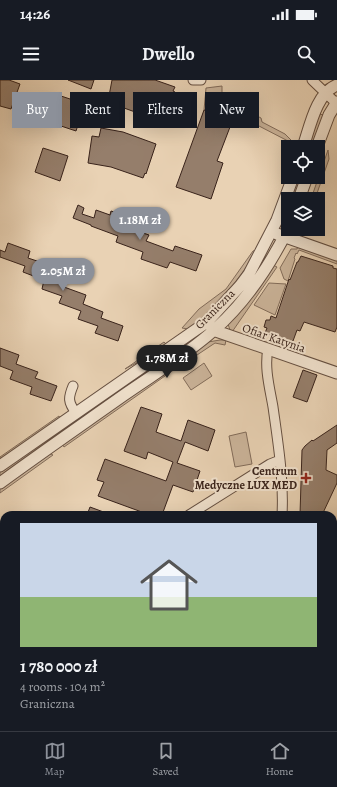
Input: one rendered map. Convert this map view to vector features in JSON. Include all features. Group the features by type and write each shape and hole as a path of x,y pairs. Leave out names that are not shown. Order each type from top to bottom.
{"street":[{"path":"193,80 201,80"},
{"path":"312,80 336,102 329,115 320,140"},
{"path":"305,140 319,102 325,93 337,85"},
{"name":"Graniczna","path":"0,483 191,348 210,326 252,268 272,232 291,184"},
{"path":"272,232 281,232"},
{"name":"Graniczna","path":"0,466 76,413 236,308 254,287 284,236"},
{"path":"295,236 337,255"},
{"name":"Ofiar Katynia","path":"210,326 268,349 337,373"},
{"path":"268,349 266,362 280,460 282,511"},
{"path":"73,386 69,400 70,405 76,413"},
{"path":"195,511 270,464 280,460"}],"shaded area":[{"path":"222,86 222,92 206,92 206,88"},
{"path":"319,114 324,115 315,140 310,140"},
{"path":"259,117 262,122 285,134 291,140 286,140 259,126"},
{"path":"328,150 329,159 325,170 325,159"},
{"path":"316,184 320,184 317,192 313,192"},
{"path":"298,246 337,260 337,264 299,250 294,258 295,259 288,281 284,279 280,268 291,249 297,249"},
{"path":"256,250 255,254 241,275 220,300 188,329 182,328 199,309 226,289 253,251"},
{"path":"273,265 277,267 232,332 228,324"},
{"path":"269,283 286,284 275,315 254,305"},
{"path":"226,340 225,345 215,343 188,361 185,357 208,342"},
{"path":"164,342 166,344 151,355 125,369"},
{"path":"171,351 174,355 0,477 0,472"},
{"path":"180,361 182,364 64,447 62,444"},
{"path":"204,363 212,376 191,390 183,378"},
{"path":"59,416 60,418 0,461 0,457"},
{"path":"246,432 252,464 235,467 229,436"},
{"path":"49,453 53,455 0,493 0,488"}],"building":[{"path":"0,80 9,80 20,84 17,92 12,92 11,109 0,106"},
{"path":"68,80 94,80 91,89"},
{"path":"112,80 155,80 175,87 173,91 175,92 133,92 133,111 125,108 125,92 110,92"},
{"path":"62,96 70,99 70,128 77,128 76,131 62,126"},
{"path":"205,110 205,128 230,128 217,161 223,163 211,199 176,187"},
{"path":"101,128 123,132 156,144 146,174 145,173 143,178 111,167 88,163 92,136 99,137"},
{"path":"43,148 68,156 60,181 35,172"},
{"path":"78,205 84,208 82,214 94,218 96,210 110,215 111,211 117,213 116,216 124,219 122,226 149,235 146,241 173,251 175,246 202,255 196,271 170,262 167,268 141,259 143,252 116,242 118,236 73,218"},
{"path":"8,243 30,251 28,258 49,265 46,274 67,281 64,287 86,295 83,304 103,312 101,318 123,326 118,341 95,333 98,326 78,319 81,311 59,303 62,296 42,289 44,280 23,272 25,266 0,257 0,250 5,252"},
{"path":"301,256 333,266 333,268 337,269 337,327 335,332 304,322 300,331 297,330 293,341 291,342 265,333 267,328 264,327 266,320 270,320 271,316 276,318 289,279 290,280"},
{"path":"0,348 19,355 16,364 38,372 35,378 57,386 51,401 30,394 32,387 10,379 13,371 0,366"},
{"path":"303,370 317,375 307,402 293,397"},
{"path":"141,407 162,414 156,432 181,441 188,420 215,430 208,451 185,442 177,463 200,471 193,492 173,485 163,511 139,511 98,496 104,482 97,480 105,459 166,481 173,462 148,452 146,459 124,451"},
{"path":"337,425 337,443 327,450 326,470 337,475 337,483 324,511 300,511 302,450 312,440 313,441"},
{"path":"90,507 101,511 88,511"}],"place":[{"name":"Centrum Medyczne LUX MED","path":"306,478"}]}
